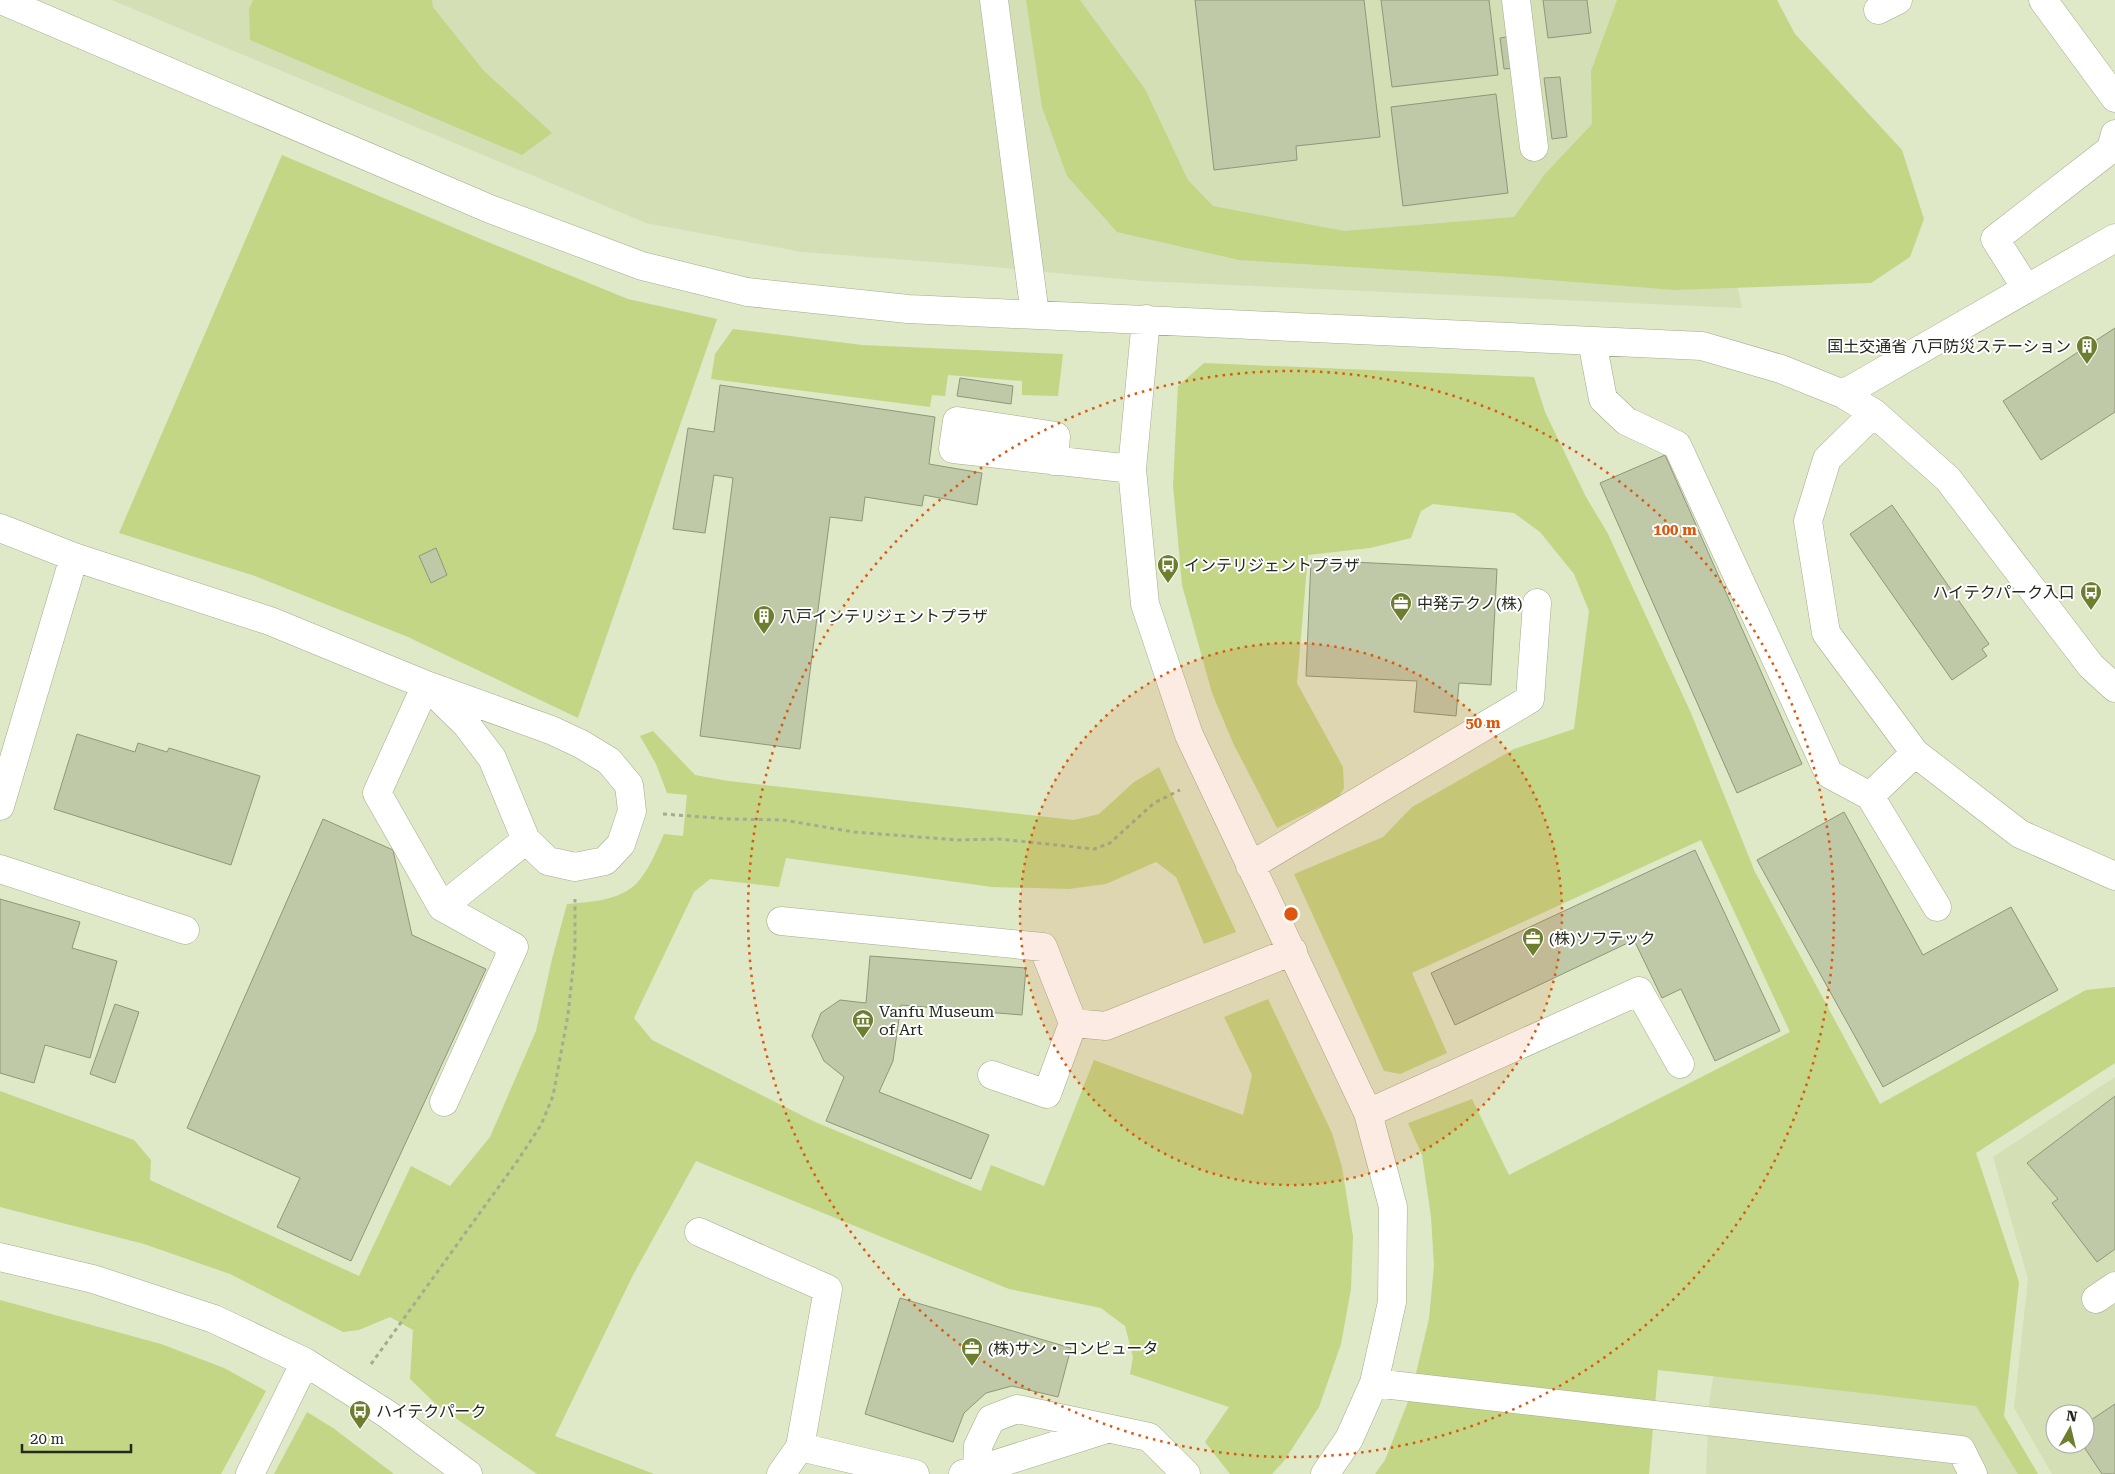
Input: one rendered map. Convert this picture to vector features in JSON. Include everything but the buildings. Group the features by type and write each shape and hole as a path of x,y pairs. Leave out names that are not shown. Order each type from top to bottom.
{"street":[{"path":"1,0 490,209 642,266 747,292 908,309 1702,346 1781,369 1843,394 1874,413 1948,479 2091,666 2115,688"},
{"path":"994,0 1035,314"},
{"path":"1516,0 1534,147"},
{"path":"2044,0 2115,98"},
{"path":"2026,288 1995,239 2111,149 2115,134"},
{"path":"1843,394 2115,238"},
{"path":"1146,319 1132,469 1145,604 1189,735 1250,866 1293,951 1368,1114 1393,1207 1392,1302 1374,1383 1349,1439 1325,1474"},
{"path":"1592,341 1603,399 1626,421 1677,445 1829,774 1870,796 1937,907"},
{"path":"1874,413 1827,459 1808,521 1826,633 1915,753 2020,834 2115,876"},
{"path":"1054,461 1132,469"},
{"path":"0,528 74,557 270,621 426,685 551,730 581,744 609,761 629,785 632,811 621,844 605,861 575,867 548,861 526,840 492,758 466,724 426,685"},
{"path":"0,806 74,557"},
{"path":"1250,866 1530,699 1537,603"},
{"path":"426,685 377,793 442,907 514,947 444,1102"},
{"path":"1870,796 1915,753"},
{"path":"442,907 526,840"},
{"path":"0,869 185,930"},
{"path":"781,921 1043,947 1073,1023 1047,1094 992,1075"},
{"path":"1073,1023 1106,1026 1293,951"},
{"path":"1368,1114 1639,991 1680,1064"},
{"path":"699,1232 828,1289 800,1448 780,1474"},
{"path":"0,1257 94,1279 214,1319 305,1362 387,1414 468,1474"},
{"path":"250,1474 305,1362"},
{"path":"1374,1383 1961,1450 1973,1474"},
{"path":"970,1472 978,1446 991,1419 1017,1408 1149,1437 1186,1474"},
{"path":"970,1472 1108,1428"},
{"path":"800,1448 915,1474"}],"path":[{"path":"658,814 730,819 783,820 854,832 958,840 999,839 1094,849 1110,843 1154,803 1185,787"},
{"path":"366,1371 518,1160 541,1125 553,1096 568,1015 575,949 575,897"}],"shaded area":[{"path":"112,0 1676,0 1742,308 1142,281 961,264 802,252 646,223"},
{"path":"2115,1077 2115,1474 2052,1474 2014,1408 2028,1279 1993,1157"},
{"path":"1714,1371 1985,1394 2027,1474 1706,1474 1709,1405"}],"green space":[{"path":"253,0 432,0 433,7 483,70 552,133 522,155 250,40 249,9"},
{"path":"1026,0 1080,0 1145,89 1188,180 1213,206 1344,231 1514,217 1545,174 1592,124 1591,71 1617,0 1777,0 1795,34 1902,150 1924,219 1910,257 1871,283 1675,290 1497,276 1239,260 1117,232 1067,176 1042,107"},
{"path":"282,155 628,299 717,319 578,718 408,637 255,576 119,533"},
{"path":"733,329 862,345 1063,354 1058,396 1022,395 1022,381 948,375 945,396 932,395 930,407 711,379 715,354"},
{"path":"1204,363 1534,377 1545,412 1586,497 1607,532 1691,713 1755,872 1880,1104 2086,990 2115,987 2115,1063 1976,1153 2019,1282 2004,1416 2038,1474 2018,1474 1976,1406 1658,1370 1649,1474 1375,1474 1385,1460 1411,1394 1429,1319 1434,1266 1431,1217 1422,1155 1408,1123 1472,1099 1509,1175 1790,1032 1701,840 1412,973 1447,1053 1400,1074 1384,1071 1294,874 1383,837 1412,807 1514,749 1574,729 1589,611 1574,574 1540,532 1514,513 1433,504 1421,511 1411,538 1370,548 1308,555 1297,683 1343,767 1344,788 1338,798 1277,828 1233,743 1212,693 1182,585 1173,485 1178,386"},
{"path":"653,731 695,775 728,781 1074,820 1099,814 1134,782 1159,767 1236,932 1204,944 1176,877 1156,862 1106,884 1069,889 992,887 786,858 779,887 710,879 694,892 634,1018 652,1040 815,1122 981,1191 991,1165 1044,1186 1094,1060 1243,1115 1252,1075 1224,1017 1268,999 1332,1133 1342,1167 1353,1236 1351,1289 1341,1344 1319,1407 1284,1461 1272,1474 1230,1474 1205,1442 1229,1407 1130,1374 1133,1357 1125,1326 1101,1308 1009,1289 696,1161 633,1275 555,1436 654,1474 537,1474 438,1406 410,1379 413,1330 390,1317 359,1330 343,1332 230,1274 144,1244 0,1207 0,1091 134,1140 151,1160 150,1180 359,1276 411,1166 450,1186 490,1137 536,1031 552,959 567,904 604,899 622,894 637,883 645,872 664,834 683,836 687,795 667,793 656,764 640,736"},
{"path":"0,1300 161,1344 224,1368 266,1391 221,1474 0,1474"},
{"path":"307,1412 333,1428 394,1474 274,1474"}],"place":[{"name":"国土交通省 八戸防災ステーション","path":"2087,365"},
{"name":"インテリジェントプラザ","path":"1168,584"},
{"name":"ハイテクパーク入口","path":"2091,611"},
{"name":"中発テクノ(株)","path":"1401,622"},
{"name":"八戸インテリジェントプラザ","path":"764,635"},
{"name":"(株)ソフテック","path":"1533,957"},
{"name":"Vanfu Museum of Art","path":"863,1039"},
{"name":"(株)サン・コンピュータ","path":"972,1367"},
{"name":"ハイテクパーク","path":"360,1430"}]}
